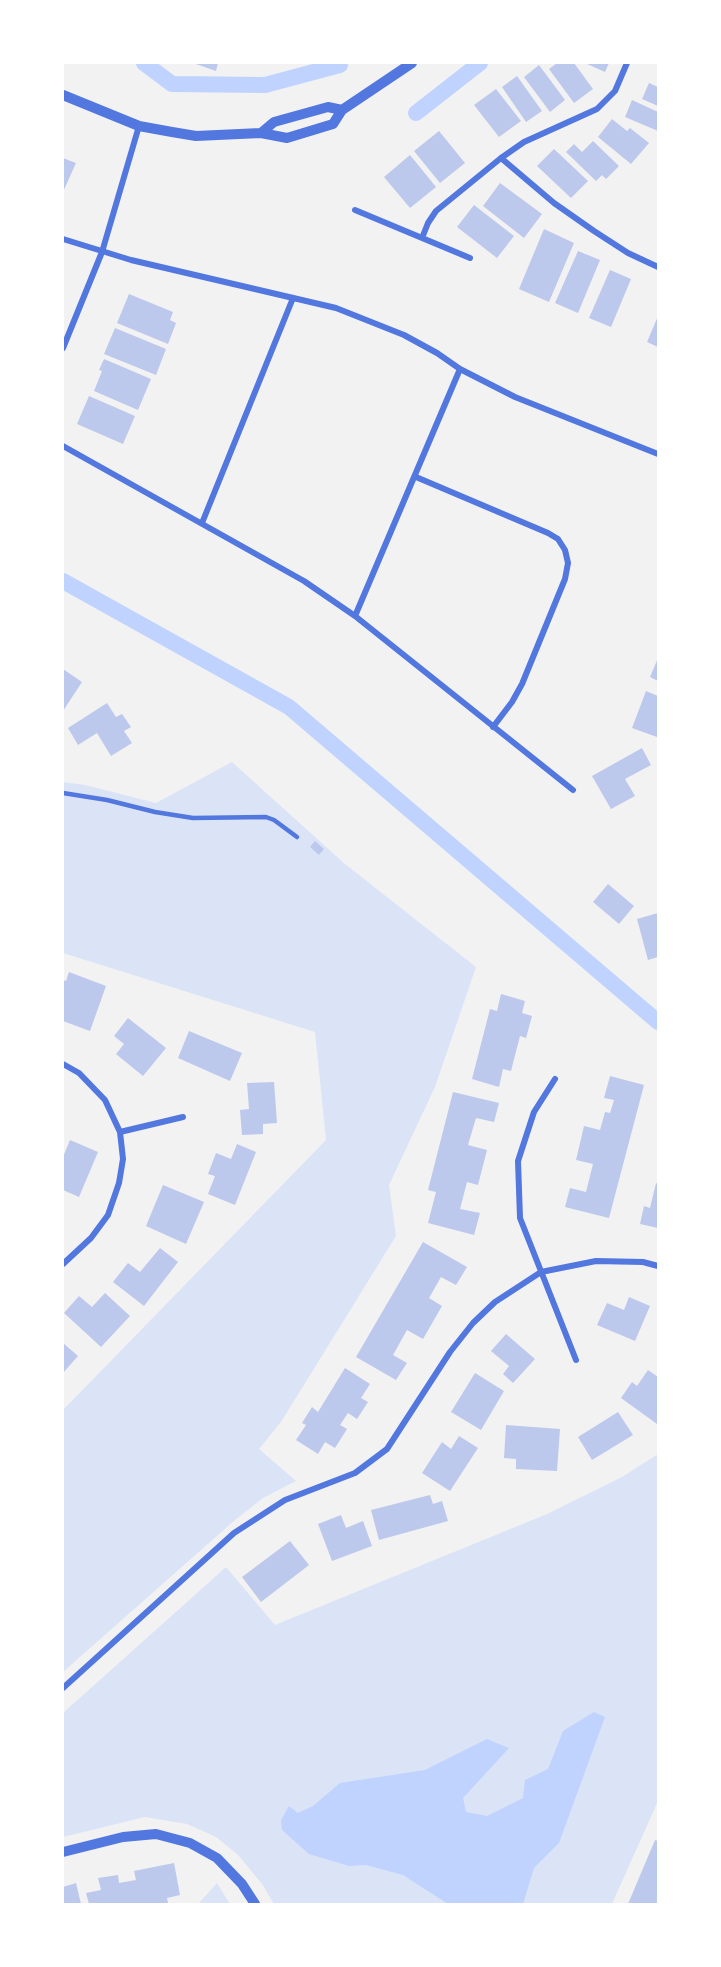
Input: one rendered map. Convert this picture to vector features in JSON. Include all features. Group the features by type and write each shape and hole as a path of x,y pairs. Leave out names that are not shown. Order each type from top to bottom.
{"street":[{"path":"63,96 139,126 196,136 261,133 287,138 333,124 342,110 412,63"},
{"path":"422,238 436,211 501,158 524,142 597,109 615,91 627,63"},
{"path":"261,133 274,122 328,107 342,110"},
{"path":"63,348 102,252 139,126"},
{"path":"501,158 554,203 628,253 658,267"},
{"path":"355,210 470,258"},
{"path":"63,239 131,260 336,308 404,335 437,352 460,369 516,397 658,454"},
{"path":"202,523 293,298"},
{"path":"356,616 460,369"},
{"path":"63,446 304,580 356,616 573,790"},
{"path":"416,477 548,533 558,539 565,550 568,563 565,579 522,684 493,727"},
{"path":"63,1064 79,1073 105,1100 120,1132 123,1158 119,1183 108,1215 91,1238 63,1264"},
{"path":"555,1079 534,1112 518,1161 520,1218 576,1360"},
{"path":"120,1132 183,1117"},
{"path":"63,1688 234,1533 285,1500 355,1473 387,1449 450,1352 473,1323 495,1302 541,1272 596,1262 643,1262 658,1266"},
{"path":"63,1852 123,1837 156,1834 190,1843 217,1858 242,1884 255,1904"}],"lane":[{"path":"63,793 193,818 266,817 274,820 297,837"}],"shaded area":[{"path":"232,762 345,864 476,967 435,1087 389,1185 396,1236 281,1422 259,1449 296,1481 263,1498 235,1520 63,1672 63,1410 326,1140 315,1032 63,953 63,782 85,785 156,803"},
{"path":"658,1454 658,1801 612,1904 274,1904 262,1884 238,1855 216,1837 187,1824 145,1817 63,1837 63,1713 226,1567 275,1625 547,1514 622,1477"},
{"path":"217,1883 230,1904 198,1904"}],"water":[{"path":"594,1712 605,1717 559,1843 534,1868 523,1904 448,1904 403,1875 366,1865 349,1866 309,1854 282,1830 281,1820 289,1806 298,1813 313,1806 340,1783 425,1770 487,1739 509,1748 463,1798 466,1812 487,1816 523,1798 525,1780 548,1769 563,1731"}],"building":[{"path":"193,63 218,63 216,71"},
{"path":"557,63 574,63 593,89 574,103 549,69"},
{"path":"585,63 609,63 605,72"},
{"path":"539,65 565,100 550,112 524,77"},
{"path":"517,76 542,111 526,122 502,87"},
{"path":"649,83 658,87 658,106 642,99"},
{"path":"496,89 521,121 499,137 474,105"},
{"path":"632,100 658,112 658,131 625,117"},
{"path":"612,119 627,131 630,128 649,143 631,164 598,137"},
{"path":"439,131 465,163 440,183 414,151"},
{"path":"593,141 619,166 606,179 602,175 596,181 566,152 574,144 582,152"},
{"path":"554,149 588,181 571,198 537,166"},
{"path":"410,155 436,187 410,208 384,177"},
{"path":"63,158 76,163 63,192"},
{"path":"500,183 542,214 524,238 483,206"},
{"path":"474,205 514,236 497,258 457,227"},
{"path":"544,229 574,243 549,302 519,289"},
{"path":"578,251 600,260 578,313 555,303"},
{"path":"610,270 631,279 611,327 589,318"},
{"path":"129,294 173,312 170,320 176,323 168,344 117,323"},
{"path":"658,316 658,347 647,342"},
{"path":"115,328 166,349 156,375 104,354"},
{"path":"104,359 151,379 138,410 94,391"},
{"path":"89,396 135,416 123,444 77,424"},
{"path":"658,658 658,681 650,677"},
{"path":"63,669 82,682 63,711"},
{"path":"646,691 658,696 657,737 632,728"},
{"path":"107,703 116,717 122,714 131,727 124,731 132,743 111,756 97,733 78,745 68,728"},
{"path":"642,748 651,765 625,779 635,796 611,809 592,776"},
{"path":"315,841 324,849 319,855 310,847"},
{"path":"608,884 634,906 619,924 593,902"},
{"path":"658,913 658,957 648,960 637,919"},
{"path":"69,972 106,986 90,1031 63,1021 63,980 66,981"},
{"path":"501,994 525,1001 522,1013 532,1016 526,1038 520,1036 511,1071 503,1069 499,1087 472,1079 490,1009 497,1011"},
{"path":"128,1018 166,1048 143,1076 116,1054 124,1044 114,1036"},
{"path":"189,1031 242,1053 230,1081 178,1058"},
{"path":"610,1076 644,1085 609,1218 565,1207 570,1188 586,1192 593,1164 576,1160 584,1126 600,1130 605,1112 610,1113 614,1100 604,1098"},
{"path":"274,1082 277,1123 263,1124 263,1134 242,1135 240,1110 249,1109 247,1083"},
{"path":"453,1092 499,1103 494,1122 476,1118 468,1145 487,1150 478,1185 467,1182 460,1209 480,1213 474,1235 428,1223 436,1192 428,1190"},
{"path":"70,1140 98,1152 79,1197 63,1190 63,1157"},
{"path":"237,1144 256,1152 235,1205 208,1194 215,1176 208,1174 216,1153 231,1159"},
{"path":"656,1183 658,1184 658,1228 640,1224 644,1206 650,1208"},
{"path":"163,1185 204,1202 186,1244 146,1226"},
{"path":"423,1242 467,1267 456,1285 441,1277 429,1298 442,1306 423,1339 407,1330 393,1355 407,1363 396,1380 356,1357"},
{"path":"160,1248 178,1262 144,1306 113,1282 128,1263 140,1272"},
{"path":"105,1293 130,1316 101,1347 64,1313 79,1296 92,1307"},
{"path":"629,1297 650,1306 635,1341 597,1325 607,1303 624,1310"},
{"path":"506,1334 535,1359 513,1383 503,1374 509,1366 491,1351"},
{"path":"63,1343 78,1356 63,1373"},
{"path":"345,1368 370,1384 361,1398 368,1402 357,1419 348,1413 340,1425 347,1429 335,1448 325,1442 318,1454 296,1440 306,1425 302,1423 312,1407 318,1412"},
{"path":"648,1370 658,1377 657,1424 621,1398 632,1382 637,1386"},
{"path":"475,1373 504,1391 481,1430 451,1412"},
{"path":"618,1412 633,1435 592,1460 578,1437"},
{"path":"506,1425 560,1429 557,1471 516,1469 516,1459 504,1458"},
{"path":"459,1436 478,1448 450,1491 422,1473 442,1442 451,1449"},
{"path":"430,1495 433,1504 442,1501 448,1521 379,1540 371,1510"},
{"path":"341,1515 346,1528 363,1521 372,1546 332,1561 318,1524"},
{"path":"290,1541 309,1565 261,1602 242,1577"},
{"path":"655,1840 658,1841 658,1904 628,1904"},
{"path":"174,1863 180,1895 167,1898 168,1903 89,1904 86,1893 101,1890 98,1878 118,1875 119,1883 136,1880 134,1871"},
{"path":"76,1883 81,1904 63,1904 63,1887"}],"waterway":[{"path":"144,63 172,84 265,85 340,65"},
{"path":"416,113 480,63"},
{"path":"63,581 289,707 658,1022"}]}
